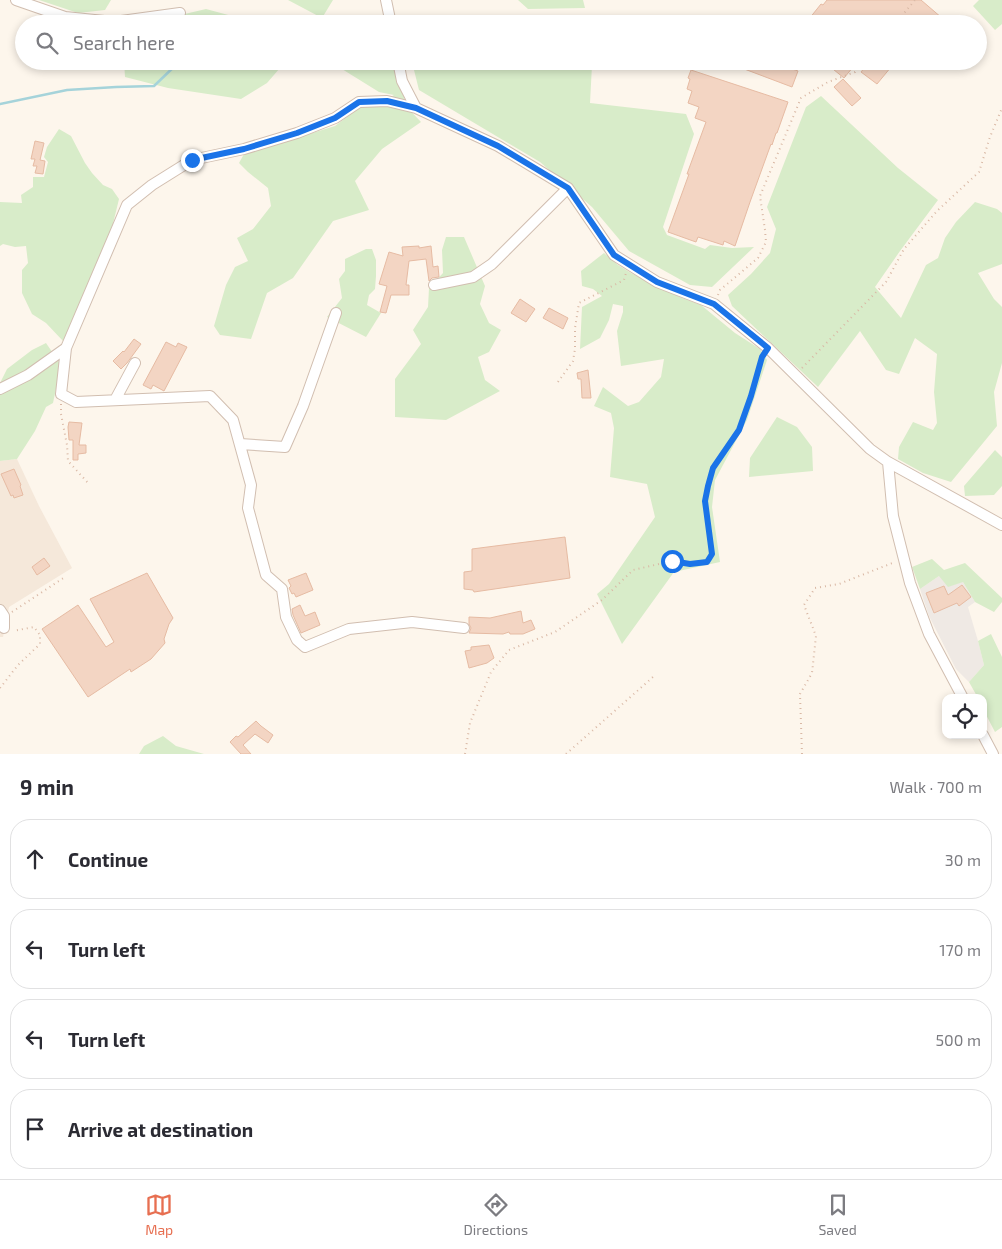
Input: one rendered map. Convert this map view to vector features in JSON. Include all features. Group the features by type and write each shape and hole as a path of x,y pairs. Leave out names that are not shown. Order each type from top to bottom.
{"street":[{"path":"16,0 59,15"},
{"path":"386,0 389,15"},
{"path":"165,15 180,13"},
{"path":"400,70 402,81 416,108"},
{"path":"464,628 412,622 349,629 305,647 297,640 286,617 282,589 266,574 248,508 251,485 234,420 210,396 76,402 61,394 66,348 127,204 152,185 192,160 244,149 297,133 335,118 359,102 387,101 416,108 498,146 568,188 614,255 657,282 714,304 768,348 870,449 888,462 1002,525"},
{"path":"434,286 472,277 492,264 568,188"},
{"path":"240,444 285,447 303,406 336,313"},
{"path":"0,389 28,375 66,348"},
{"path":"115,400 136,363"},
{"path":"888,462 893,516 910,583 929,634 961,694"},
{"path":"1,612 4,616 4,628"},
{"path":"985,739 993,754"}],"path":[{"path":"902,15 915,0"},
{"path":"714,304 720,290 758,258 766,242 766,230 760,196 801,98 828,82 857,70"},
{"path":"795,376 886,282 904,250 937,211 979,172 1002,108"},
{"path":"558,382 573,361 579,303 624,280 627,263"},
{"path":"465,754 473,715 492,672 509,650 555,632 602,600 634,570 672,561 690,564 707,562 712,554 705,501 713,468 739,430 762,357 768,348"},
{"path":"61,394 61,414 68,461 89,484"},
{"path":"802,754 800,694 812,673 816,636 804,605 815,588 838,584 904,558"},
{"path":"1,612 13,611 65,577"},
{"path":"0,688 18,665 40,644 40,635 34,627 11,631 4,628"},
{"path":"566,754 653,677"}],"shaded area":[{"path":"17,459 39,506 72,568 9,607 3,637 0,637 0,461"},
{"path":"939,576 963,582 975,602 968,607 984,665 969,682 956,669 929,616 920,589"}],"green space":[{"path":"39,0 111,0 105,10 78,13"},
{"path":"288,0 333,0 324,15 316,15"},
{"path":"518,0 583,0 585,8 528,9"},
{"path":"979,0 1002,0 1002,24 995,30 987,21 987,15 981,15 973,6"},
{"path":"206,9 228,15 180,15"},
{"path":"125,70 278,70 267,83 241,99 168,88 125,77"},
{"path":"344,70 398,70 406,95 402,102 421,122 382,149 355,181 369,210 333,221 293,278 267,293 251,339 220,335 214,326 226,285 235,267 248,261 237,238 253,229 271,206 268,188 239,163 244,154 335,126 360,107 373,107 394,95 379,92"},
{"path":"414,70 592,70 590,103 686,114 694,134 663,227 667,235 705,249 710,245 732,248 754,247 712,287 690,285 629,251 592,207 540,162 419,90"},
{"path":"821,96 898,168 938,200 875,287 901,318 926,265 938,258 945,238 956,222 975,202 997,209 1002,213 1002,264 978,273 994,299 1002,307 1002,363 994,392 997,426 951,482 923,473 898,459 899,447 913,422 933,430 937,423 934,392 937,354 915,338 899,374 886,370 860,331 818,387 732,306 728,295 770,253 776,229 767,207 806,107"},
{"path":"59,129 71,136 92,173 103,185 112,189 119,199 110,236 63,341 46,323 32,314 22,293 22,270 28,263 26,246 15,247 3,244 0,246 0,202 22,203 21,195 33,187 33,177 44,177 48,162 44,157 47,147"},
{"path":"446,237 464,237 485,286 480,304 489,323 501,330 489,352 478,357 485,380 500,391 446,420 395,417 395,379 421,344 413,330 428,307 429,288 443,273 442,250"},
{"path":"366,249 372,249 376,260 375,289 369,295 367,305 381,313 366,337 327,317 342,298 339,279 345,271 345,259"},
{"path":"604,253 631,273 682,298 701,305 735,333 760,349 767,360 747,420 715,480 712,507 720,562 674,572 622,644 597,594 609,584 655,517 647,484 610,477 614,428 611,413 594,406 603,387 628,406 639,402 661,377 664,359 621,366 617,331 623,306 613,304 609,320 600,338 580,349 582,307 602,296 593,289 582,286 581,271"},
{"path":"46,343 61,365 53,403 46,407 35,431 17,459 0,461 0,383 7,369 32,350"},
{"path":"777,417 797,427 812,447 813,471 749,477 750,458"},
{"path":"995,450 1002,457 1002,486 994,495 965,496 964,486"},
{"path":"932,559 944,570 965,563 1002,598 1002,602 994,612 975,602 963,582 948,587 939,576 920,589 912,567"},
{"path":"991,634 1002,657 1002,727 995,732 987,717 987,694 976,694 969,682 984,665 978,641"},
{"path":"163,736 176,746 204,754 139,754 144,746"}],"building":[{"path":"827,0 921,0 938,15 812,15 821,4 823,5"},
{"path":"691,70 788,102 735,246 724,241 723,245 698,237 696,242 668,232 706,122 695,118 699,107 688,103 692,91 687,89"},
{"path":"747,70 798,71 792,87"},
{"path":"834,70 851,70 844,78"},
{"path":"863,70 889,70 877,84 861,72"},
{"path":"843,79 861,98 852,106 834,87"},
{"path":"35,141 44,143 40,160 45,161 43,174 35,173 37,166 33,166 35,159 31,159"},
{"path":"419,246 419,248 431,246 433,267 438,266 439,277 432,278 429,281 426,259 409,261 406,285 409,285 409,295 391,295 386,313 380,312 387,286 379,284 389,252 403,256 402,247"},
{"path":"520,299 535,309 526,322 511,313"},
{"path":"549,308 568,318 563,329 543,318"},
{"path":"134,339 141,344 121,369 113,361 124,352"},
{"path":"166,342 176,347 178,343 187,347 164,391 153,385 151,389 143,385"},
{"path":"588,370 591,398 582,398 581,379 578,379 577,373"},
{"path":"69,422 82,423 79,445 86,445 86,453 78,454 78,460 73,460 73,440 69,440"},
{"path":"14,469 23,495 14,498 13,495 11,496 1,474"},
{"path":"565,537 570,578 474,592 473,590 464,589 464,572 472,571 472,549"},
{"path":"44,558 50,566 37,575 32,567"},
{"path":"147,573 173,618 164,639 165,643 151,659 131,672 130,669 88,697 42,629 78,605 106,647 114,642 90,599"},
{"path":"306,573 313,590 296,597 289,588 291,586 288,580"},
{"path":"962,585 971,597 959,606 957,603 934,613 926,593 944,586 948,595"},
{"path":"300,605 305,616 315,612 320,625 301,633 292,609"},
{"path":"521,611 523,623 531,620 535,629 523,634 510,634 509,632 503,634 469,633 471,628 469,617 490,618"},
{"path":"489,645 494,658 487,663 469,668 465,651 471,650 471,647"},
{"path":"256,721 273,735 268,743 255,734 243,745 251,754 241,754 230,742"}],"waterway":[{"path":"0,104 67,90 154,86 171,70"}],"route":[{"path":"192,160 244,149 297,133 335,118 359,102 387,101 416,108 498,146 568,188 614,255 657,282 714,304 768,348 762,357 739,430 713,468 708,486 705,501 712,554 707,562 690,564 672,561"}]}
